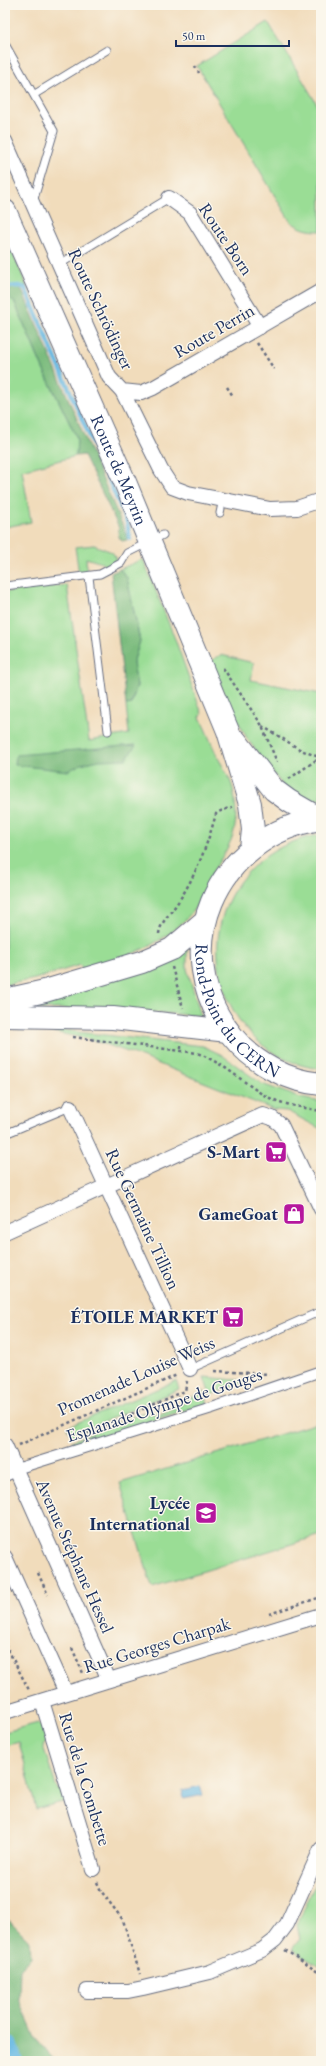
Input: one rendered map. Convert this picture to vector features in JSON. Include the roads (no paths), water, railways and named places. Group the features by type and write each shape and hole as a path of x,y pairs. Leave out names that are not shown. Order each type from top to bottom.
{"main road":[{"name":"Route de Meyrin","path":"5,211 157,538 228,730 250,804 253,830 251,849"},
{"name":"Route de Meyrin","path":"228,730 274,790 320,819"},
{"name":"Rond-Point du CERN","path":"320,819 281,830 262,840 230,870 210,905 205,921 201,949 203,977 212,1004 228,1031 239,1044 260,1062 300,1080 321,1084"},
{"path":"5,1000 44,991 105,973 166,952 179,944 205,921"},
{"path":"5,1016 112,1018 228,1031"}],"street":[{"name":"Route Schrödinger","path":"5,141 109,377 122,391 161,470 172,487 222,506 284,509 297,508 321,500"},
{"name":"Route Born","path":"168,198 190,213 255,330"},
{"name":"Route Perrin","path":"122,391 141,393 153,388 321,291"},
{"name":"Rue Germaine Tillion","path":"70,1107 190,1369"},
{"path":"5,1232 263,1115 272,1118 281,1125 321,1209"},
{"name":"Esplanade Olympe de Gouges","path":"10,1472 212,1408 321,1371"},
{"name":"Avenue Stéphane Hessel","path":"6,1447 10,1472 109,1680"},
{"path":"5,1557 66,1693"},
{"name":"Rue Georges Charpak","path":"5,1712 321,1615"},
{"name":"Rue de la Combette","path":"42,1701 93,1869"},
{"path":"87,1991 128,1991 143,1988 210,1972 251,1956 275,1940 287,1924 321,1849"}],"lane":[{"path":"5,44 35,94 54,132 32,204"},
{"path":"35,94 107,50"},
{"path":"60,264 168,198"},
{"path":"5,586 89,577 108,570 121,563 127,553 157,538"},
{"path":"89,577 108,731"},
{"path":"5,1134 70,1107"},
{"name":"Promenade Louise Weiss","path":"190,1369 321,1312"}],"water":[{"path":"200,1786 203,1795 184,1799 182,1790"}],"waterway":[{"path":"5,287 20,286 25,288 127,522 130,539"},
{"path":"5,2048 9,2061"}],"place":[{"name":"S-Mart","path":"276,1152"},
{"name":"GameGoat","path":"294,1214"},
{"name":"ÉTOILE MARKET","path":"233,1317"},
{"name":"Lycée International","path":"206,1513"}]}
